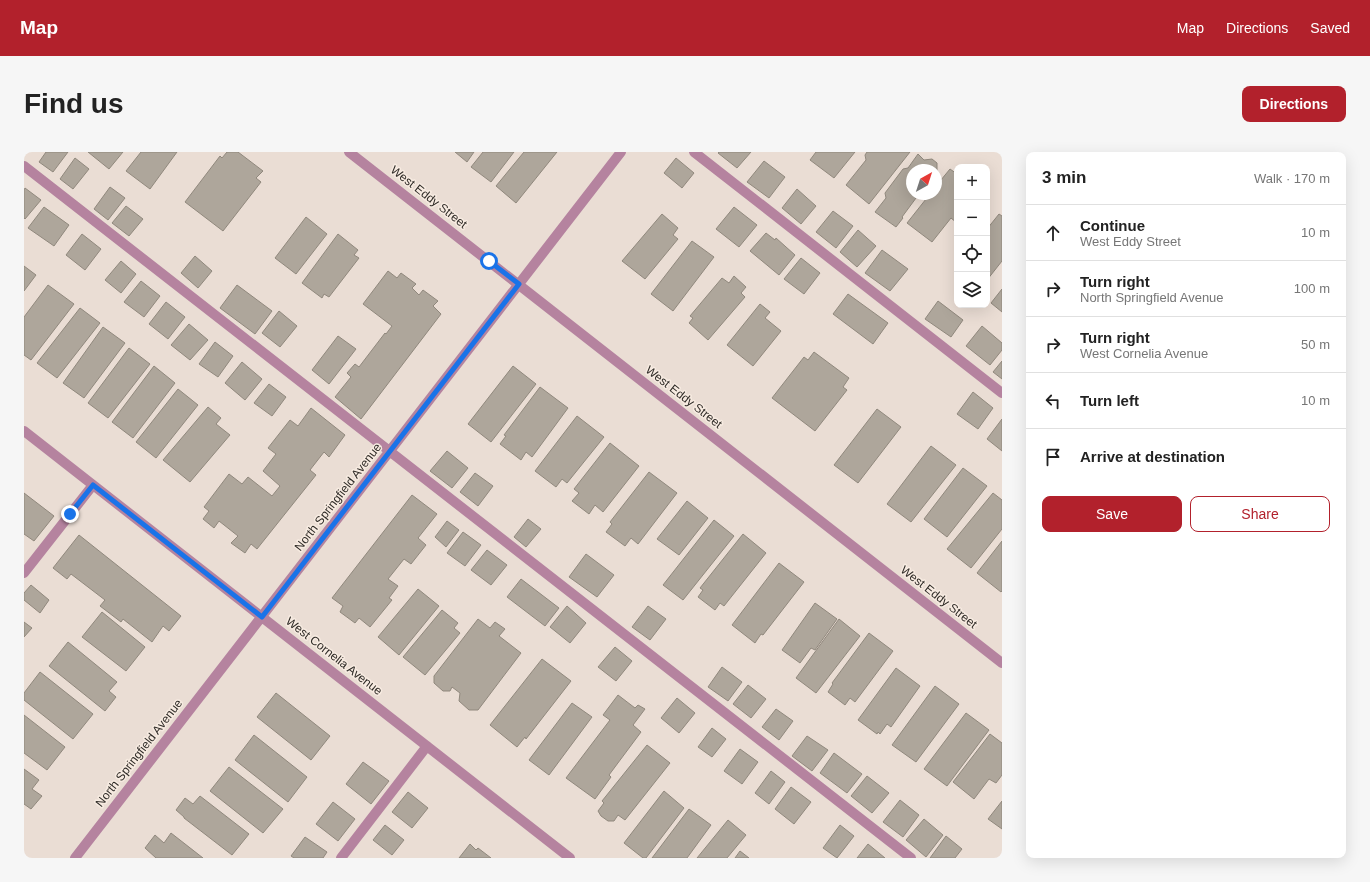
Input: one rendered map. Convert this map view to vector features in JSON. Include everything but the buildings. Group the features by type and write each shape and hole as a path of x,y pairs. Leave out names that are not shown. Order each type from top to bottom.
{"street":[{"name":"West Eddy Street","path":"350,152 1002,663"},
{"name":"North Springfield Avenue","path":"75,858 621,152"},
{"path":"694,152 1002,393"},
{"path":"24,166 390,450 911,858"},
{"name":"West Cornelia Avenue","path":"24,431 570,858"},
{"path":"24,573 93,485"},
{"path":"341,858 427,746"}],"route":[{"path":"70,514 93,485 262,617 519,284 489,261"}]}
